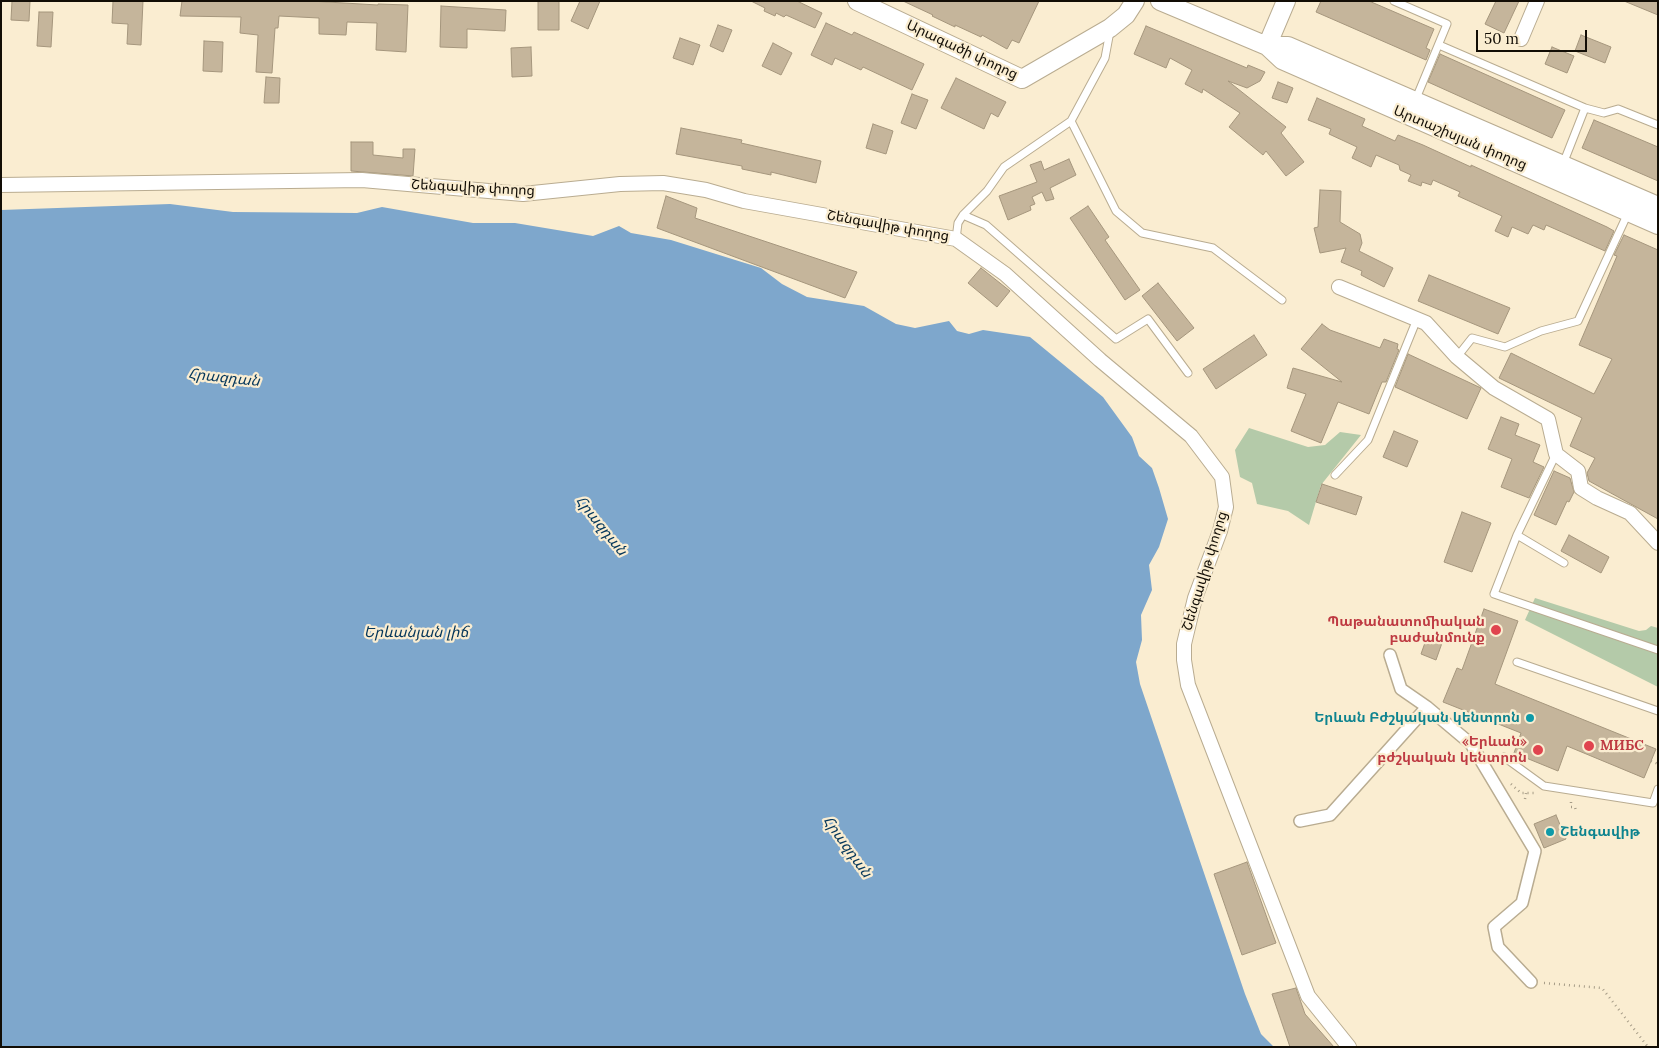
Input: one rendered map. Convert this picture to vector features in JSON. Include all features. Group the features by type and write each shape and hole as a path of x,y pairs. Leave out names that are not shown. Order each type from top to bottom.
{"street":[{"name":"Արագածի փողոց","path":"857,1 1022,79 1110,28 1126,15 1135,1"},
{"name":"Արտաշիսյան փողոց","path":"1160,1 1267,46 1282,60 1560,172 1632,204 1658,225"},
{"path":"1267,46 1286,1"},
{"path":"1521,39 1537,1"},
{"name":"Արտաշիսյան փողոց","path":"1267,46 1288,46 1415,101 1560,172"},
{"name":"Շենգավիթ փողոց","path":"1,185 362,180 523,194 620,184 663,183 706,190 744,201 956,239 1005,274 1100,360 1181,426 1191,436 1222,477 1226,507 1220,531 1195,598 1184,644 1184,660 1188,685 1308,996 1349,1047"},
{"name":"Արտաշիսյան փողոց","path":"1632,204 1658,206"},
{"path":"1339,287 1426,323 1458,357 1494,388 1548,419 1556,454 1578,471 1581,488 1597,498 1630,513 1658,543"},
{"path":"1390,655 1401,689 1427,707 1471,744 1535,851 1522,903 1494,926 1498,947 1531,982"},
{"path":"1300,821 1330,815 1427,707"}],"lane":[{"path":"1394,1 1447,24 1415,101"},
{"path":"956,239 958,223 963,215 987,191 1004,168 1071,121 1106,58 1110,28"},
{"path":"1439,45 1585,108 1604,113 1618,109 1658,125"},
{"path":"1560,172 1585,108"},
{"path":"1071,121 1116,211 1142,233 1213,248 1282,300"},
{"path":"1458,357 1472,338 1505,347 1541,331 1578,320 1632,204"},
{"path":"963,215 986,225 1116,338 1148,319 1188,373"},
{"path":"1335,475 1368,440 1418,319"},
{"path":"1556,454 1517,535 1494,594 1658,650"},
{"path":"1517,535 1564,563"},
{"path":"1517,662 1658,711"},
{"path":"1504,757 1544,786 1653,803 1658,789"}],"path":[{"path":"1651,761 1658,764"},
{"path":"1509,782 1522,793 1537,793 1544,786"},
{"path":"1525,799 1526,793"},
{"path":"1571,798 1571,807 1575,807 1576,811"},
{"path":"1531,982 1602,988 1648,1047"}],"green space":[{"path":"1249,428 1308,447 1325,445 1340,432 1361,435 1321,485 1309,525 1288,511 1257,504 1252,483 1240,477 1235,450"},
{"path":"1535,598 1639,631 1646,630 1651,626 1658,628 1658,687 1525,620"}],"water":[{"name":"Երևանյան լիճ","path":"170,204 233,212 357,213 382,207 473,223 515,223 593,236 619,226 631,233 671,240 761,268 782,284 807,297 864,306 896,324 915,328 949,321 957,331 969,334 983,330 1030,337 1103,397 1132,437 1139,456 1152,468 1159,488 1168,519 1159,547 1149,565 1152,590 1141,615 1142,640 1136,662 1140,684 1245,994 1261,1034 1274,1047 1,1047 1,210"}],"building":[{"path":"12,1 30,1 29,21 11,20"},
{"path":"113,1 143,1 141,45 127,44 128,24 112,23"},
{"path":"182,1 310,1 408,5 406,52 376,50 377,23 347,22 346,35 319,34 319,18 279,16 278,28 275,28 272,73 256,72 258,35 240,33 241,17 180,16"},
{"path":"538,1 559,1 559,30 538,30"},
{"path":"580,1 600,1 588,29 571,21"},
{"path":"751,1 797,1 822,13 815,28 786,15 784,17 776,13 775,16 764,11 765,8"},
{"path":"903,1 1039,1 1019,43 1012,40 1007,49 982,35 981,37 955,25 955,27"},
{"path":"1321,1 1369,1 1434,29 1426,48 1430,50 1426,60 1316,12"},
{"path":"1496,1 1519,1 1504,33 1485,24"},
{"path":"1624,1 1658,1 1658,15"},
{"path":"441,6 506,10 505,31 467,29 467,48 440,47"},
{"path":"39,12 53,12 51,47 37,46"},
{"path":"826,23 852,35 854,32 924,64 912,90 863,67 861,70 835,58 832,65 811,55"},
{"path":"718,25 732,30 723,52 710,46"},
{"path":"1146,26 1247,68 1248,65 1265,72 1260,81 1247,88 1228,81 1286,127 1281,133 1304,162 1286,176 1266,151 1263,155 1229,127 1240,113 1203,89 1202,93 1185,84 1192,70 1170,58 1166,68 1134,54"},
{"path":"1581,35 1611,47 1605,63 1575,51"},
{"path":"680,38 700,45 693,65 673,58"},
{"path":"204,41 223,42 222,72 203,71"},
{"path":"773,43 792,53 781,75 762,66"},
{"path":"531,47 532,76 512,77 511,48"},
{"path":"1552,47 1574,56 1567,73 1545,64"},
{"path":"1440,54 1565,110 1552,138 1428,82"},
{"path":"266,77 280,78 279,103 264,103"},
{"path":"956,78 1006,102 998,117 991,113 984,129 941,108"},
{"path":"1278,82 1293,88 1287,103 1272,98"},
{"path":"912,94 928,100 916,129 901,123"},
{"path":"1317,98 1365,119 1362,126 1395,141 1398,135 1423,145 1607,227 1614,231 1605,251 1546,225 1544,230 1533,225 1528,234 1512,227 1508,237 1495,231 1502,216 1458,196 1460,192 1433,180 1431,185 1422,182 1421,186 1408,181 1411,175 1400,170 1399,165 1376,155 1371,167 1352,158 1357,147 1329,134 1331,129 1308,120"},
{"path":"1594,120 1658,147 1658,181 1582,148"},
{"path":"873,124 893,131 886,154 866,148"},
{"path":"681,128 742,140 741,143 821,161 816,183 771,172 771,175 742,169 742,166 676,154"},
{"path":"351,142 373,142 373,155 403,158 403,149 415,149 413,176 351,171"},
{"path":"1069,159 1076,175 1050,188 1054,199 1046,201 1042,192 1032,197 1035,204 1030,206 1031,210 1008,220 999,196 1037,182 1030,165 1041,161 1044,170"},
{"path":"1320,190 1341,191 1340,222 1360,234 1362,243 1359,251 1393,268 1384,287 1361,275 1362,271 1341,262 1346,248 1320,253 1314,228 1318,227"},
{"path":"666,196 697,208 695,218 857,272 845,298 657,228"},
{"path":"1088,206 1109,237 1105,240 1140,290 1125,300 1070,218"},
{"path":"1624,235 1658,250 1658,519 1589,481 1587,473 1595,458 1570,446 1582,418 1499,378 1511,353 1594,394 1612,359 1579,345 1617,256 1614,255"},
{"path":"981,268 1010,291 997,307 968,283"},
{"path":"1429,275 1510,308 1498,334 1418,301"},
{"path":"1158,283 1194,328 1177,341 1142,296"},
{"path":"1322,324 1330,330 1380,348 1384,339 1398,344 1397,349 1399,350 1386,382 1382,382 1369,414 1338,402 1321,443 1291,431 1306,394 1287,388 1293,368 1342,382 1301,349"},
{"path":"1254,335 1267,355 1216,389 1203,369"},
{"path":"1408,354 1481,388 1467,419 1395,387"},
{"path":"1501,417 1519,424 1515,435 1540,445 1533,462 1544,467 1529,498 1501,487 1512,459 1488,449"},
{"path":"1394,431 1418,441 1407,467 1383,457"},
{"path":"1554,471 1570,478 1574,492 1569,502 1567,501 1556,525 1534,515"},
{"path":"1322,484 1362,497 1356,515 1316,502"},
{"path":"1462,512 1491,523 1472,572 1444,562"},
{"path":"1569,535 1609,557 1601,573 1561,551"},
{"name":"Երևան Բժշկական կենտրոն","path":"1484,609 1518,621 1495,684 1656,749 1644,778 1567,746 1558,771 1514,753 1521,733 1443,702 1457,668 1462,670"},
{"path":"1427,637 1442,643 1436,660 1421,654"},
{"name":"Շենգավիթ","path":"1556,815 1566,839 1544,848 1534,824"},
{"path":"1247,862 1276,943 1242,955 1214,874"},
{"path":"1296,988 1305,1014 1334,1047 1290,1047 1272,994"}],"place":[{"name":"Պաթանատոմիական բաժանմունք","path":"1496,630"},
{"name":"Երևան Բժշկական կենտրոն","path":"1530,718"},
{"name":"МИБС","path":"1589,746"},
{"name":"«Երևան» բժշկական կենտրոն","path":"1538,750"},
{"name":"Շենգավիթ","path":"1550,832"}],"water label":[{"name":"Հրազդան","path":"224,378"},
{"name":"Հրազդան","path":"601,526"},
{"name":"Հրազդան","path":"847,847"}]}
